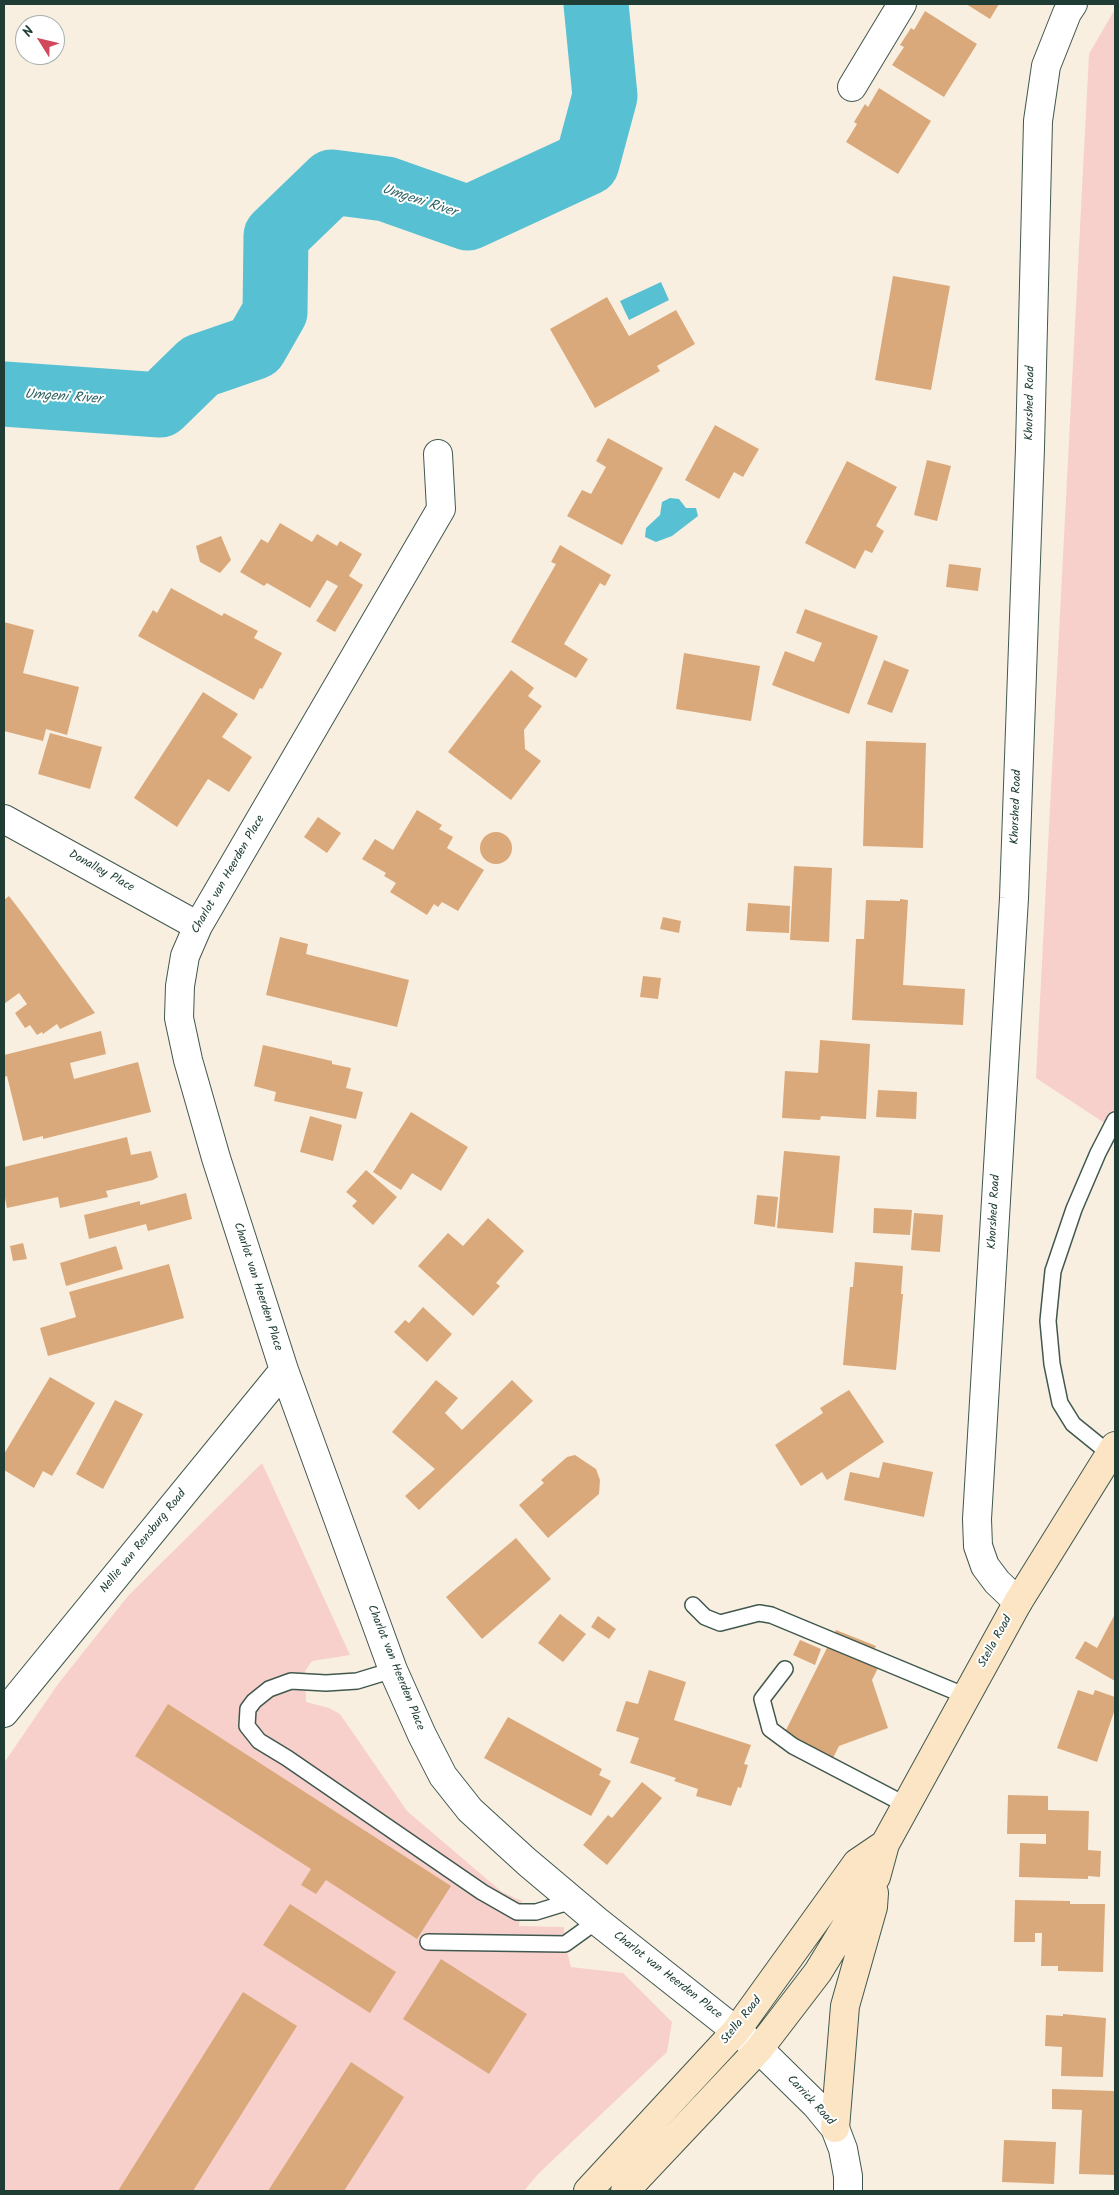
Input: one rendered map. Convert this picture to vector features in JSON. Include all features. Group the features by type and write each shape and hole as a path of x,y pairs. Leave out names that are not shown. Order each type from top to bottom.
{"main road":[{"name":"Stella Road","path":"625,2191 760,2049 818,1972 876,1877 885,1844 1018,1602 1112,1450"},
{"name":"Stella Road","path":"588,2191 736,2031 857,1863 885,1844"},
{"path":"835,2128 845,2006 873,1907 876,1877"}],"street":[{"path":"852,87 902,4"},
{"name":"Khorshed Road","path":"1018,1602 997,1582 985,1566 978,1546 977,1519 1014,898 1038,121 1046,66 1067,13 1073,4"},
{"name":"Charlot van Heerden Place","path":"438,454 441,509 198,926 185,956 180,986 179,1018 188,1060 216,1158 284,1370 393,1670 422,1735 443,1776 470,1810 572,1901 760,2049"},
{"name":"Donalley Place","path":"4,819 198,926"},
{"name":"Nellie van Rensburg Road","path":"4,1714 284,1370"},
{"name":"Carrick Road","path":"760,2049 816,2105 835,2128 843,2150 848,2176 848,2191"}],"lane":[{"path":"1112,1450 1073,1424 1060,1402 1052,1364 1048,1321 1053,1271 1068,1226 1098,1153 1115,1120"},
{"path":"693,1605 705,1617 720,1623 759,1613 771,1615 966,1696"},
{"path":"785,1669 762,1699 770,1729 793,1746 906,1805"},
{"path":"393,1670 357,1681 326,1683 291,1681 269,1689 254,1700 248,1709 247,1726 259,1742 287,1758 482,1892 517,1912 536,1912 572,1901"},
{"path":"428,1942 566,1944 597,1921"}],"shaded area":[{"path":"1115,9 1115,1130 1036,1078 1089,54"},
{"path":"262,1463 350,1655 312,1661 305,1671 306,1702 329,1708 340,1714 407,1811 502,1892 522,1901 519,1926 564,1927 565,1944 571,1967 623,1973 672,2022 667,2052 538,2174 524,2191 4,2191 4,1763 58,1684 128,1596"}],"water":[{"path":"661,282 669,300 629,320 620,301"},
{"path":"670,498 679,499 686,508 696,508 698,516 672,536 656,542 645,537 646,528 660,515 662,502"}],"building":[{"path":"966,4 999,4 990,19"},
{"path":"925,11 977,44 944,97 892,65 904,47 900,45 911,28 914,30"},
{"path":"879,88 931,121 898,174 846,142 857,124 854,122 865,104 868,107"},
{"path":"893,276 950,286 931,390 875,380"},
{"path":"607,297 629,336 676,310 695,344 657,366 660,371 595,408 550,329"},
{"path":"715,425 759,449 743,477 734,472 719,499 685,480"},
{"path":"608,438 663,468 622,545 567,516 582,490 591,494 606,467 596,461"},
{"path":"927,460 951,466 937,521 914,515"},
{"path":"847,461 897,487 876,526 884,531 872,553 865,550 855,569 805,543"},
{"path":"280,523 312,542 317,534 337,546 340,541 362,554 349,576 363,585 335,632 316,621 338,586 327,580 310,608 267,583 264,586 240,572 261,539 268,543"},
{"path":"221,536 231,560 220,573 200,562 196,546"},
{"path":"560,545 611,575 605,586 600,583 564,644 588,659 576,678 511,642 556,564 551,562"},
{"path":"949,564 981,568 978,591 946,587"},
{"path":"171,588 222,616 224,613 258,631 254,638 282,653 254,700 138,636 153,610 157,613"},
{"path":"805,609 878,636 849,714 772,685 785,651 814,662 822,643 796,633"},
{"path":"4,622 34,630 23,673 79,687 67,735 46,729 43,741 4,731"},
{"path":"684,653 760,666 751,721 676,709"},
{"path":"884,660 909,670 892,713 867,704"},
{"path":"511,670 534,688 528,696 542,706 524,730 525,749 541,761 511,800 448,752"},
{"path":"203,692 238,714 222,737 252,757 229,792 208,779 177,827 134,798"},
{"path":"50,733 102,747 90,789 38,774"},
{"path":"866,741 926,743 923,848 863,846"},
{"path":"417,810 442,825 439,829 453,837 447,848 484,870 458,911 442,902 438,907 434,904 427,915 390,892 396,883 384,876 386,873 362,859 375,839 393,850"},
{"path":"318,817 341,833 327,853 304,837"},
{"path":"496,832 502,833 507,837 511,842 511,854 507,859 502,863 496,864 490,863 485,859 481,854 480,848 481,842 485,837 490,833"},
{"path":"794,866 832,868 829,942 790,940"},
{"path":"9,896 95,1013 60,1029 57,1024 43,1034 42,1032 37,1035 30,1025 25,1028 15,1013 27,1004 19,993 4,1004 4,900"},
{"path":"900,899 908,900 903,985 965,989 963,1025 852,1020 856,939 864,939 866,900 900,901"},
{"path":"748,903 790,906 789,933 746,931"},
{"path":"663,917 681,921 679,933 660,929"},
{"path":"280,937 308,944 306,954 409,980 397,1027 266,995"},
{"path":"643,976 661,978 658,999 640,997"},
{"path":"101,1031 106,1054 70,1063 74,1079 138,1062 151,1112 43,1139 43,1136 23,1141 7,1076 4,1077 4,1055"},
{"path":"820,1040 870,1044 866,1119 821,1116 820,1120 782,1118 785,1071 818,1073"},
{"path":"263,1045 332,1061 332,1064 351,1068 346,1088 363,1092 356,1119 274,1101 276,1092 254,1086"},
{"path":"878,1090 917,1092 916,1119 876,1117"},
{"path":"411,1112 468,1147 441,1191 412,1173 401,1190 373,1172"},
{"path":"310,1116 342,1125 333,1161 300,1152"},
{"path":"127,1137 131,1155 151,1151 158,1177 153,1180 106,1191 108,1197 60,1208 58,1197 7,1208 4,1193 4,1167"},
{"path":"784,1151 840,1156 833,1233 777,1228"},
{"path":"366,1170 397,1197 373,1225 352,1206 357,1201 346,1192"},
{"path":"186,1193 192,1219 148,1231 146,1224 89,1239 84,1215 140,1201 140,1205"},
{"path":"757,1195 778,1197 775,1227 754,1224"},
{"path":"874,1208 912,1210 910,1235 873,1233"},
{"path":"914,1213 943,1215 940,1252 911,1250"},
{"path":"488,1218 524,1251 496,1283 500,1286 473,1316 418,1266 448,1233 463,1246"},
{"path":"23,1243 27,1259 13,1261 10,1246"},
{"path":"116,1246 123,1269 66,1286 60,1263"},
{"path":"855,1262 903,1266 901,1294 903,1294 896,1370 843,1365 850,1287 853,1287"},
{"path":"169,1264 184,1318 48,1356 40,1328 76,1317 69,1292"},
{"path":"423,1307 452,1334 427,1362 394,1332 405,1320 409,1323"},
{"path":"50,1377 95,1403 52,1476 43,1471 34,1488 4,1470 4,1454"},
{"path":"436,1380 458,1398 445,1413 462,1430 512,1380 533,1401 419,1510 405,1496 435,1469 392,1432"},
{"path":"849,1390 884,1442 827,1480 822,1472 801,1486 775,1445 823,1413 820,1408"},
{"path":"115,1400 143,1414 103,1489 76,1474"},
{"path":"575,1455 596,1469 600,1480 599,1494 548,1538 519,1505 544,1483 541,1480 567,1457"},
{"path":"883,1462 933,1472 924,1517 844,1500 850,1472 879,1478"},
{"path":"516,1538 551,1579 482,1639 446,1597"},
{"path":"560,1614 586,1634 563,1662 538,1643"},
{"path":"1115,1614 1115,1681 1075,1658 1085,1641 1097,1648"},
{"path":"598,1616 616,1629 609,1639 591,1627"},
{"path":"836,1630 876,1646 869,1659 880,1664 872,1680 888,1728 839,1746 833,1758 784,1734"},
{"path":"800,1640 821,1649 815,1665 793,1655"},
{"path":"649,1670 686,1682 674,1720 751,1745 744,1764 748,1765 741,1788 738,1787 731,1806 696,1796 698,1789 674,1781 676,1778 630,1763 639,1738 616,1731 626,1701 638,1704"},
{"path":"1078,1690 1093,1695 1095,1690 1115,1697 1115,1709 1097,1762 1057,1748"},
{"path":"168,1704 451,1886 417,1939 326,1880 316,1894 301,1885 311,1869 135,1756"},
{"path":"508,1717 602,1769 599,1775 611,1781 591,1816 484,1758"},
{"path":"642,1782 662,1798 607,1865 583,1845 608,1815 612,1818"},
{"path":"1008,1795 1048,1796 1048,1810 1089,1811 1088,1850 1101,1851 1100,1877 1088,1876 1088,1879 1019,1877 1020,1843 1046,1844 1046,1834 1007,1834"},
{"path":"1015,1900 1070,1901 1070,1904 1105,1904 1103,1972 1058,1971 1058,1966 1041,1966 1042,1933 1035,1933 1035,1942 1014,1942"},
{"path":"290,1904 396,1972 370,2013 263,1945"},
{"path":"441,1959 527,2014 489,2074 403,2019"},
{"path":"243,1992 297,2026 193,2191 118,2191"},
{"path":"1063,2014 1106,2018 1103,2077 1061,2076 1062,2047 1045,2046 1046,2015 1063,2016"},
{"path":"351,2062 404,2097 344,2191 268,2191"},
{"path":"1052,2089 1115,2091 1115,2175 1079,2174 1082,2110 1052,2109"},
{"path":"1004,2140 1056,2142 1054,2184 1002,2182"}],"waterway":[{"name":"Umgeni River","path":"4,394 160,405 200,366 255,347 275,312 276,236 332,182 386,189 468,218 587,163 605,96 596,4"}]}
